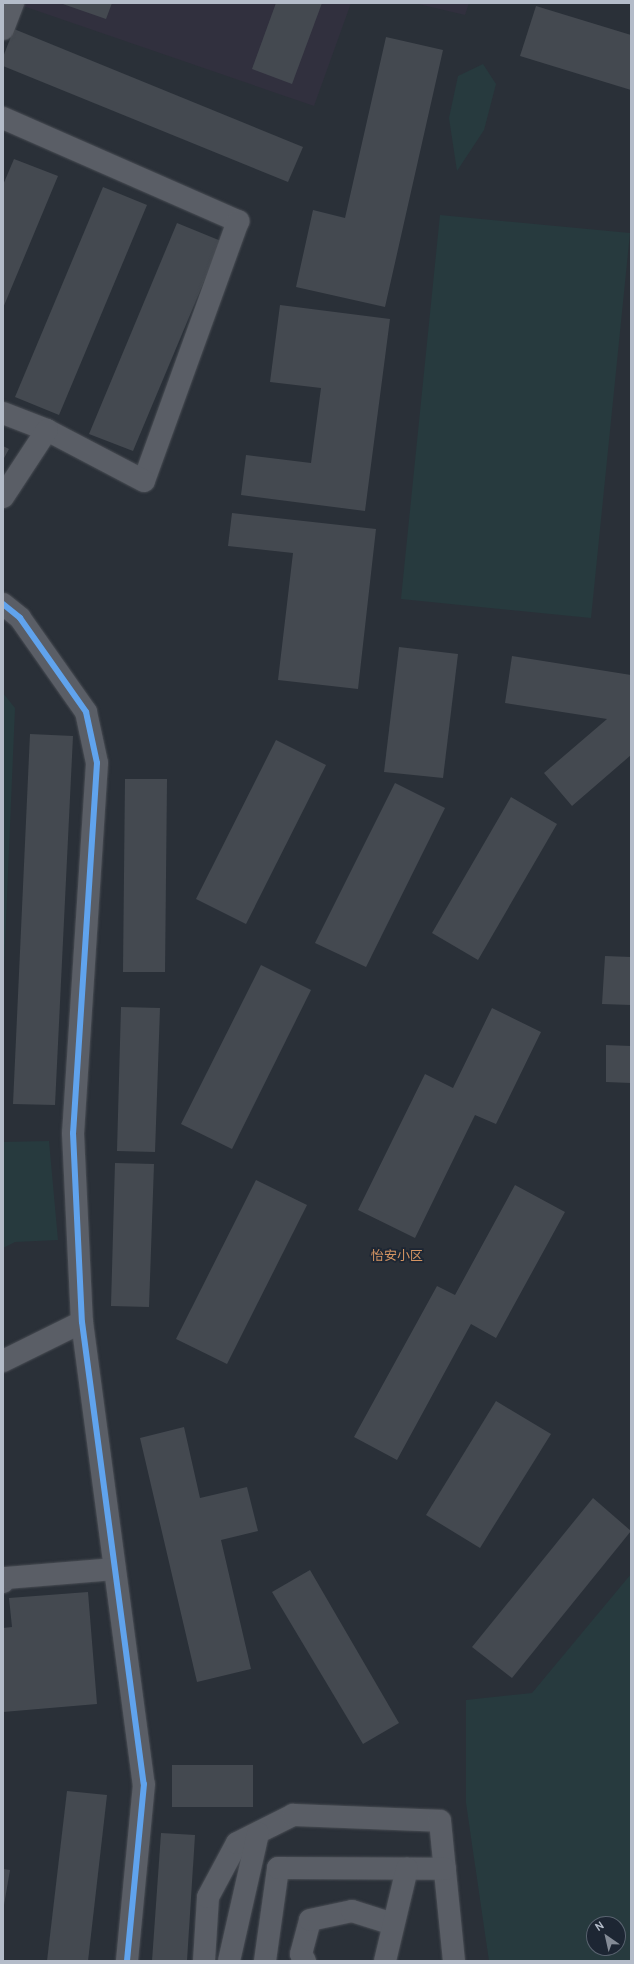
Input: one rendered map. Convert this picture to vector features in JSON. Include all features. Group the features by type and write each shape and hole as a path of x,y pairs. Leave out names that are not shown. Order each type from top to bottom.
{"street":[{"path":"3,29 13,3"},
{"path":"3,118 238,221 144,481 47,430 3,413"},
{"path":"3,497 47,430"},
{"path":"3,604 20,618 86,712 97,763 73,1133 82,1322 144,1784 127,1961"},
{"path":"3,1361 82,1322"},
{"path":"3,1582 6,1578 115,1569"},
{"path":"204,1961 208,1897 236,1844 293,1815 440,1821 454,1961"},
{"path":"229,1961 258,1833"},
{"path":"265,1961 278,1868 445,1869"},
{"path":"385,1961 407,1869"},
{"path":"305,1961 301,1954 310,1920 352,1911 393,1924"}],"shaded area":[{"path":"24,3 351,3 314,106 23,6"},
{"path":"414,3 469,3 465,15"}],"green space":[{"path":"483,64 496,84 484,130 457,171 449,118 458,76"},
{"path":"440,215 630,233 591,618 401,599"},
{"path":"3,693 15,708 3,991"},
{"path":"49,1141 58,1240 15,1242 3,1248 3,1142"},
{"path":"631,1574 631,1961 489,1961 466,1803 466,1700 532,1693"}],"building":[{"path":"60,3 112,3 106,19"},
{"path":"276,3 322,3 292,84 252,69"},
{"path":"536,6 631,35 631,90 520,56"},
{"path":"14,29 303,147 288,182 3,66 3,57"},
{"path":"386,37 443,50 385,307 296,287 313,210 345,218"},
{"path":"14,159 58,176 3,308 3,185"},
{"path":"103,187 147,205 59,415 15,397"},
{"path":"177,223 221,241 133,451 89,434"},
{"path":"280,305 390,319 365,511 241,495 246,455 311,463 321,388 270,382"},
{"path":"3,446 9,449 3,460"},
{"path":"232,513 376,529 358,689 278,680 293,553 228,546"},
{"path":"399,647 458,654 443,778 384,772"},
{"path":"512,656 631,675 631,755 572,806 544,773 607,719 505,703"},
{"path":"30,734 73,736 55,1105 13,1104"},
{"path":"276,740 326,765 246,924 196,899"},
{"path":"125,779 167,779 165,972 123,972"},
{"path":"395,783 445,808 366,967 315,943"},
{"path":"511,797 557,824 478,960 432,933"},
{"path":"605,956 631,957 631,1005 602,1004"},
{"path":"261,965 311,990 232,1149 181,1124"},
{"path":"121,1007 160,1008 155,1152 117,1151"},
{"path":"492,1008 541,1032 496,1124 475,1115 415,1238 358,1210 425,1074 453,1088"},
{"path":"606,1045 631,1046 631,1083 606,1082"},
{"path":"115,1163 154,1164 149,1307 111,1306"},
{"path":"256,1180 307,1205 227,1364 176,1339"},
{"path":"515,1185 565,1212 496,1338 471,1324 397,1460 354,1437 437,1286 455,1295"},
{"path":"496,1401 551,1434 480,1548 426,1515"},
{"path":"184,1427 200,1498 247,1487 258,1531 221,1540 251,1669 197,1682 140,1438"},
{"path":"593,1498 631,1531 512,1678 472,1647"},
{"path":"310,1570 399,1723 363,1744 272,1592"},
{"path":"88,1592 97,1704 3,1712 3,1628 12,1627 9,1598"},
{"path":"172,1765 253,1765 253,1807 172,1807"},
{"path":"67,1791 107,1795 88,1961 47,1961"},
{"path":"161,1833 195,1835 187,1961 152,1961"},
{"path":"3,1869 10,1870 4,1905 3,1905"}],"cycle path":[{"path":"3,604 20,618 86,712 97,763 73,1133 82,1322 144,1784 127,1961"}],"district":[{"name":"怡安小区","path":"397,1257"}]}
